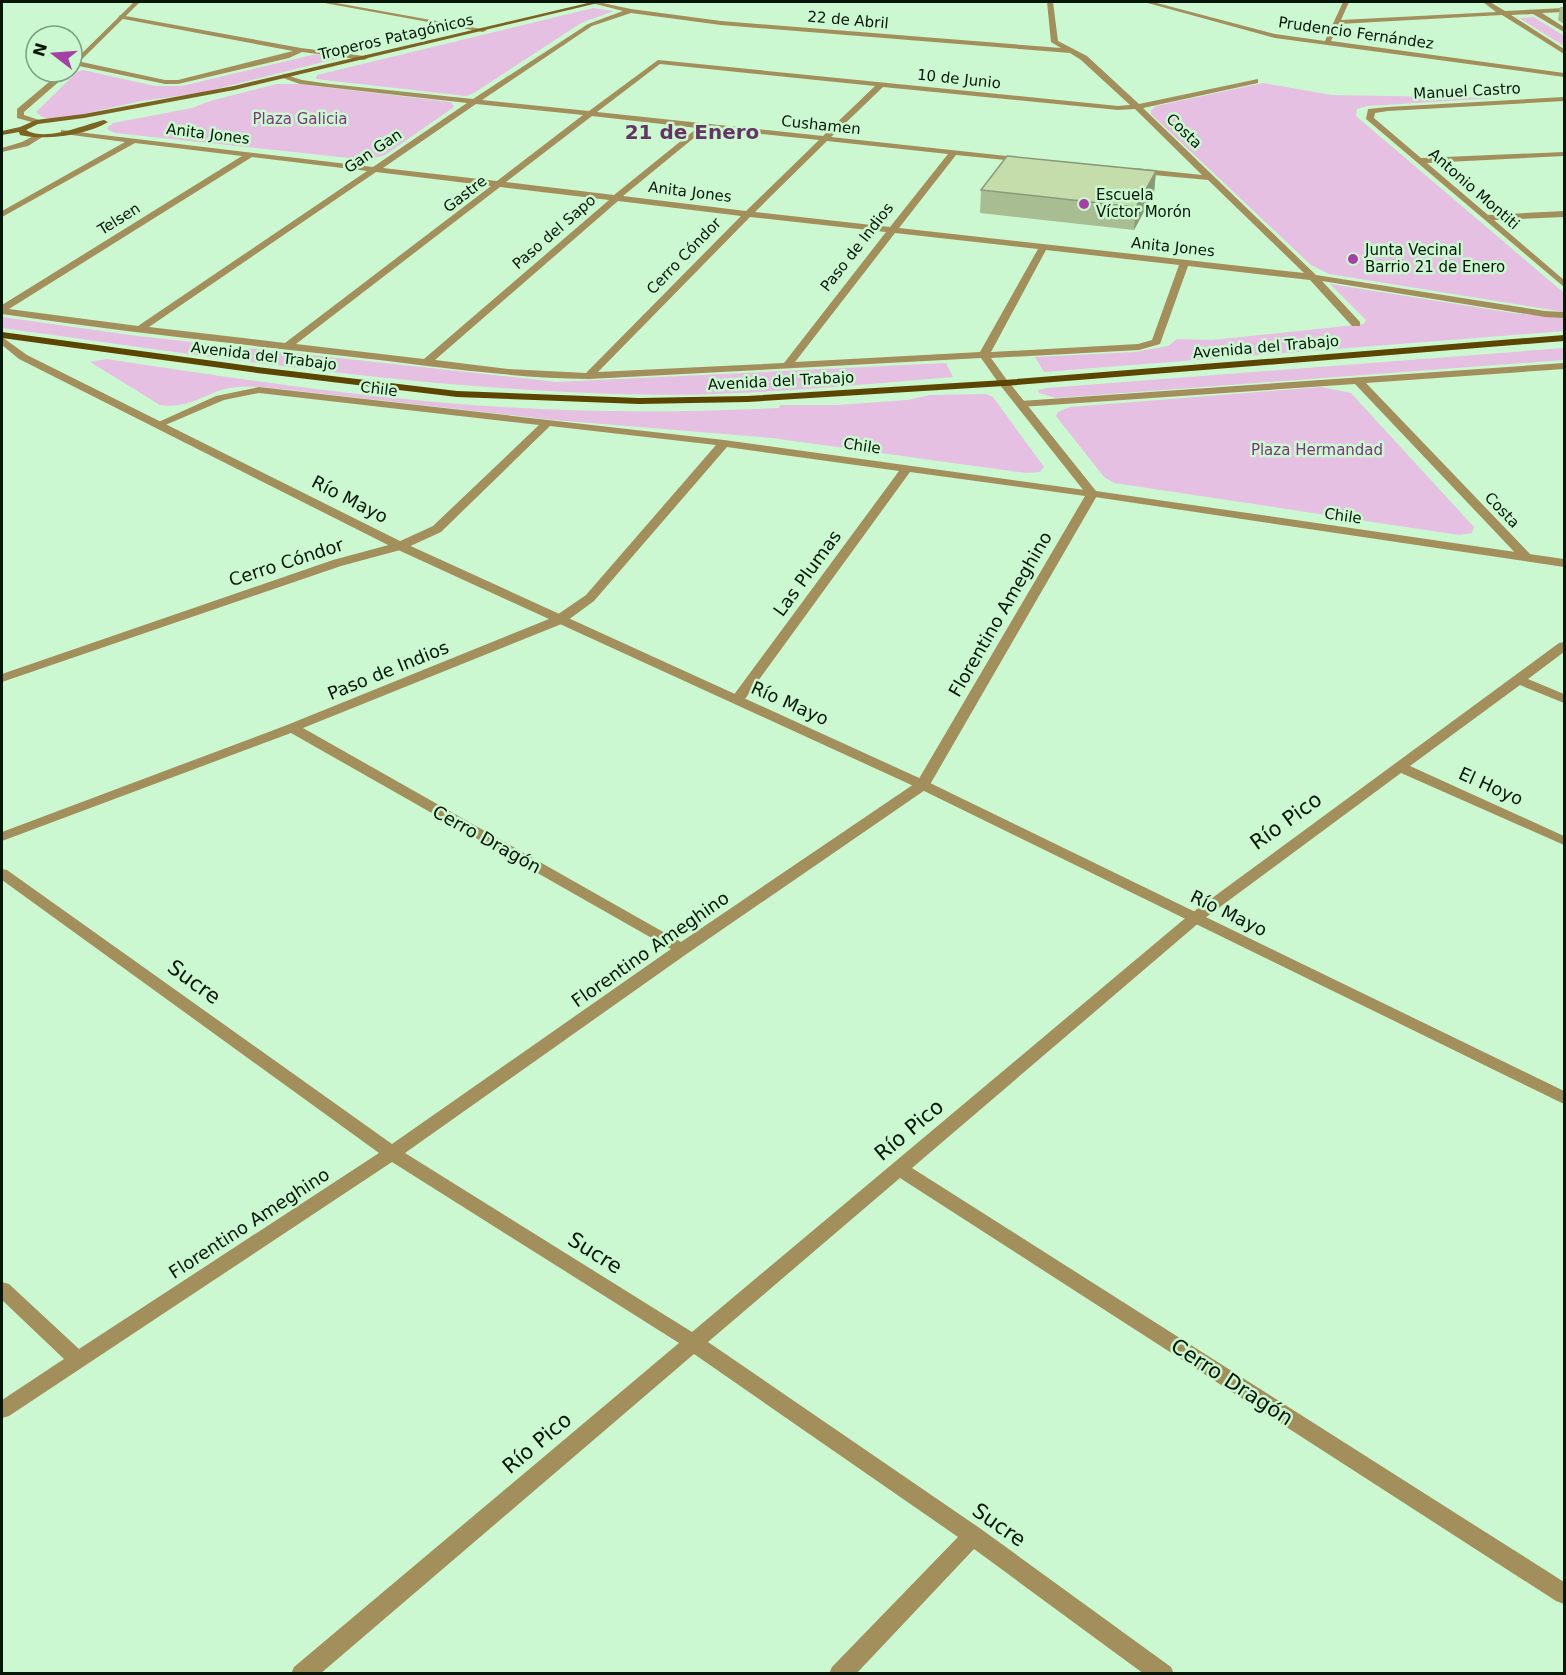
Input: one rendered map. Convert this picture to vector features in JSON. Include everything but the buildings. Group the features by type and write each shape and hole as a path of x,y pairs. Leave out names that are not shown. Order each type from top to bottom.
{"main road":[{"name":"Troperos Patagónicos","path":"2,133 22,129 36,122 58,121 234,88 598,2"},
{"name":"Troperos Patagónicos","path":"2,141 66,131 204,98 234,88"},
{"path":"58,121 72,125 66,131"},
{"path":"22,129 23,133 38,136"},
{"name":"Avenida del Trabajo","path":"2,335 256,370 458,394 639,401 747,399 1005,383 1564,338"}],"street":[{"path":"84,54 120,16 137,2"},
{"path":"322,2 483,30"},
{"name":"22 de Abril","path":"591,2 631,11 745,26 1068,51"},
{"name":"Costa","path":"1052,2 1055,42 1084,58 1137,107 1313,277 1356,324"},
{"name":"Prudencio Fernández","path":"1147,2 1275,36 1564,75"},
{"path":"1327,43 1346,2"},
{"path":"1486,2 1564,52"},
{"path":"1518,2 1564,30"},
{"path":"1337,22 1564,10"},
{"name":"Gan Gan","path":"138,330 374,168 590,25 631,11"},
{"path":"120,16 301,50 364,58"},
{"path":"84,67 165,82 186,81 286,56 301,50"},
{"name":"10 de Junio","path":"658,62 1100,106 1137,107 1255,81"},
{"name":"Gastre","path":"287,346 658,62"},
{"name":"Cushamen","path":"286,76 310,83 473,102 1035,161"},
{"path":"36,122 20,116 20,111 52,84"},
{"name":"Cerro Cóndor","path":"589,376 748,214 880,85"},
{"name":"Manuel Castro","path":"1371,111 1564,99"},
{"name":"Antonio Montiti","path":"1371,111 1370,119 1564,284"},
{"name":"Paso del Sapo","path":"427,362 616,198 703,127"},
{"name":"Anita Jones","path":"66,131 748,214 1313,277"},
{"path":"2,150 25,144 38,136"},
{"path":"2,214 134,141"},
{"name":"Paso de Indios","path":"788,364 890,230 953,153"},
{"name":"Telsen","path":"2,310 251,154"},
{"path":"1421,161 1564,154"},
{"path":"1129,170 1211,178"},
{"path":"1486,218 1564,214"},
{"path":"1043,248 984,355 1092,494"},
{"name":"Avenida del Trabajo","path":"2,310 138,330 555,376 589,376 1139,346 1156,342 1184,263"},
{"path":"1313,277 1545,314 1564,315"},
{"name":"Río Mayo","path":"2,340 24,357 400,546 923,785 1564,1098"},
{"path":"1021,404 1564,366"},
{"name":"Costa","path":"1357,380 1527,557"},
{"name":"Chile","path":"159,424 212,400 236,392 259,390 724,442 1564,563"},
{"name":"Cerro Cóndor","path":"2,678 337,563 400,546 437,529 547,423"},
{"name":"Paso de Indios","path":"2,837 292,728 559,620 590,598 724,442"},
{"name":"Las Plumas","path":"737,700 907,468"},
{"name":"Florentino Ameghino","path":"2,1410 392,1153 682,949 923,785 1092,494"},
{"name":"Río Pico","path":"302,1674 1195,918 1564,646"},
{"path":"1520,680 1564,699"},
{"name":"Cerro Dragón","path":"292,728 682,949"},
{"name":"El Hoyo","path":"1401,767 1564,842"},
{"name":"Sucre","path":"2,873 392,1153 692,1342 973,1536 1163,1674"},
{"name":"Cerro Dragón","path":"900,1169 1564,1594"},
{"path":"2,1289 77,1359"},
{"path":"840,1674 973,1536"}],"green space":[{"name":"Plaza Galicia","path":"593,8 614,11 581,23 466,96 316,79 317,75"},
{"path":"1534,17 1564,36 1564,46 1519,18"},
{"path":"325,54 343,57 200,93 141,101 75,116 50,119 36,112 65,84 84,84 84,70 155,86 182,86 312,55"},
{"path":"1263,83 1332,95 1495,98 1368,106 1357,109 1356,116 1564,293 1564,312 1329,274 1311,265 1151,114 1151,110 1156,106"},
{"name":"Plaza Galicia","path":"277,84 298,84 451,102 454,107 385,155 368,160 115,133 108,130 113,123 192,108 210,101"},
{"path":"1330,284 1513,313 1564,318 1564,331 1044,372 1035,357 1135,352 1168,346 1177,339 1212,340 1364,324 1366,320"},
{"path":"2,317 138,336 557,382 946,363 953,377 701,394 540,391 308,369 2,328"},
{"path":"1564,348 1564,360 1056,398 1039,393 1038,390 1047,388"},
{"path":"107,359 354,394 538,409 641,411 779,408 780,405 837,405 907,400 930,395 986,394 993,397 1044,467 1040,472 1026,473 772,438 554,420 263,387 229,388 180,405 160,405 90,362"},
{"name":"Plaza Hermandad","path":"1321,387 1351,393 1474,527 1472,533 1459,535 1114,483 1104,477 1056,416 1058,412 1070,407"}],"place":[{"name":"Escuela Víctor Morón","path":"1084,204"},
{"name":"Junta Vecinal Barrio 21 de Enero","path":"1353,259"}],"district":[{"name":"21 de Enero","path":"692,132"}]}
